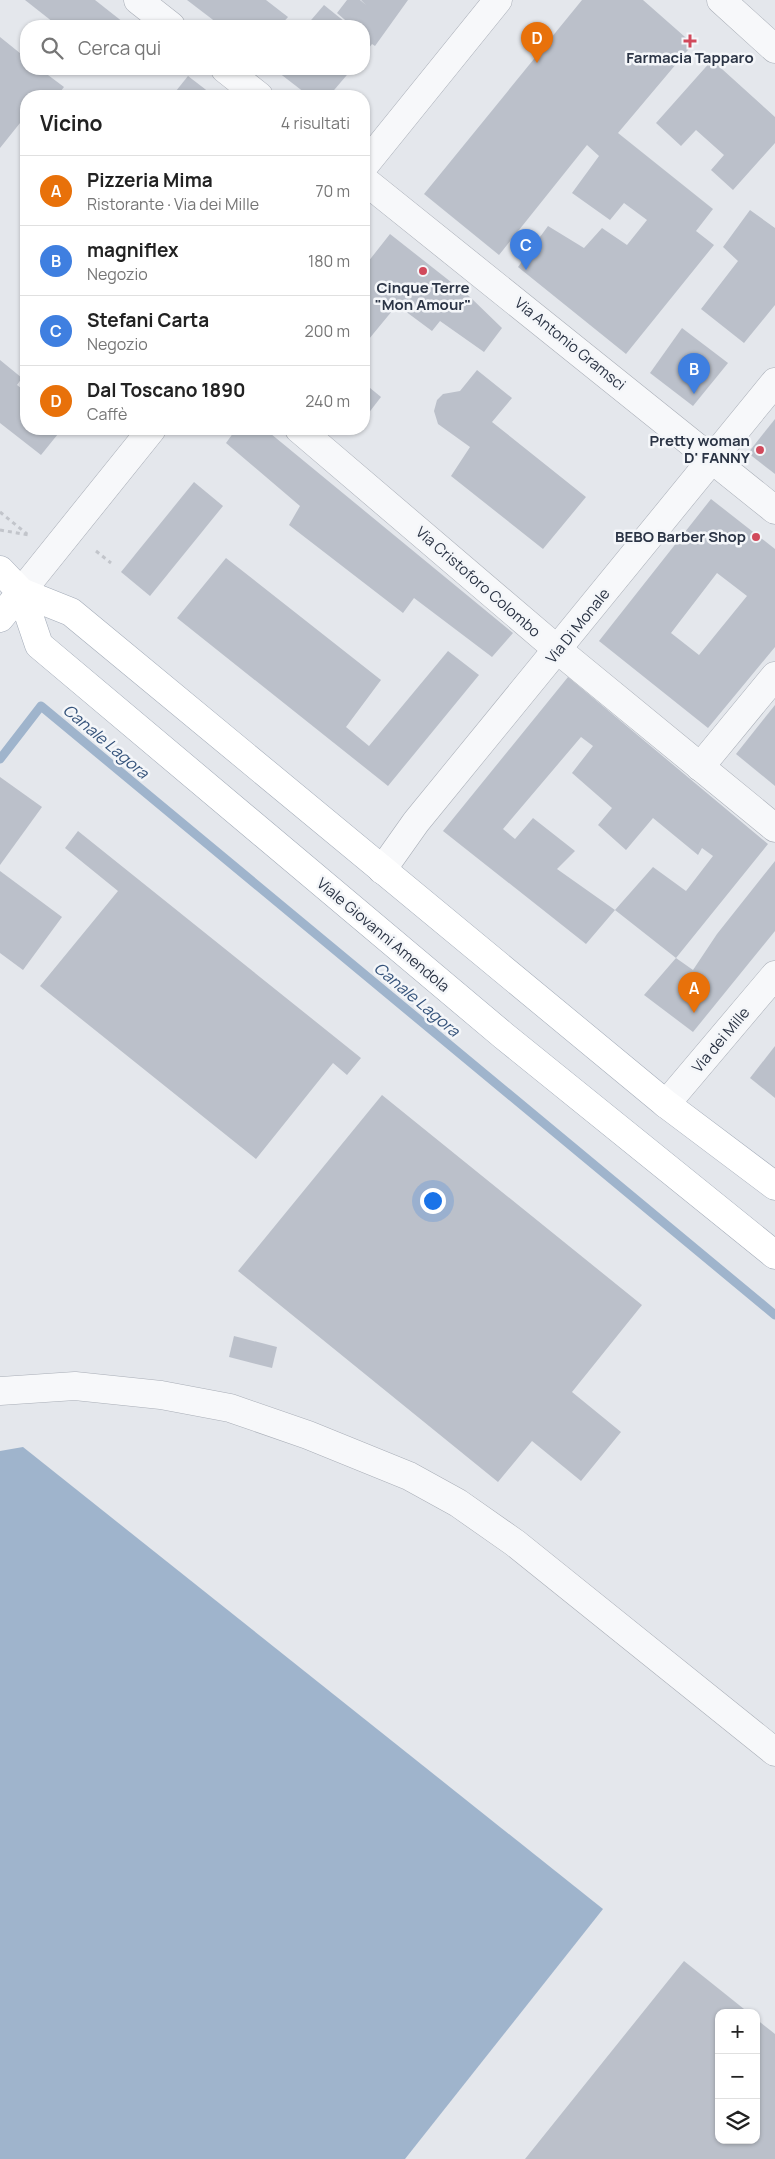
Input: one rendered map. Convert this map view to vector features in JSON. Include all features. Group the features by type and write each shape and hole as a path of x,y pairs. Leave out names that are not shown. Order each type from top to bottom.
{"main road":[{"name":"Viale Giovanni Amendola","path":"0,570 21,592 71,612 666,1104 775,1186"},
{"name":"Viale Giovanni Amendola","path":"21,592 39,645 504,1036 775,1255"},
{"path":"0,618 21,592"}],"street":[{"path":"138,0 163,20"},
{"path":"370,159 498,0"},
{"path":"721,0 775,49"},
{"path":"233,75 251,90"},
{"name":"Via Antonio Gramsci","path":"370,185 775,510"},
{"name":"Via Di Monale","path":"382,870 416,822 775,382"},
{"path":"21,592 147,435"},
{"name":"Via Cristoforo Colombo","path":"306,435 558,650 775,828"},
{"path":"700,767 775,676"},
{"name":"Via dei Mille","path":"666,1104 775,975"},
{"path":"0,1391 75,1386 162,1395 230,1408 308,1435 409,1476 458,1503 515,1543 775,1752"}],"path":[{"path":"0,512 29,535"},
{"path":"0,530 29,535 35,531"},
{"path":"96,551 111,563"}],"water":[{"path":"23,1447 603,1909 405,2159 0,2159 0,1451"}],"building":[{"path":"25,0 95,0 120,20 50,20"},
{"path":"187,0 266,0 288,17 285,20 213,20"},
{"path":"347,0 360,0 366,5 361,0 408,0 375,46 372,44 370,46 370,20 345,20 337,13"},
{"path":"582,0 643,0 693,44 618,133 713,209 696,231 714,245 626,354 518,267 548,226 584,248 602,228 627,245 647,220 624,203 610,220 572,193 599,156 587,145 499,255 424,194"},
{"path":"324,5 343,20 311,20"},
{"path":"0,37 20,53 20,75 48,75 64,87 62,90 20,90 20,123 0,148"},
{"path":"712,60 775,117 775,143 733,190 711,170 724,155 696,130 681,146 656,123"},
{"path":"282,75 347,75 334,90 301,90"},
{"path":"188,76 206,90 177,90"},
{"path":"750,210 775,228 775,305 744,343 701,309 738,261 723,247"},
{"path":"390,234 470,297 502,328 484,352 440,321 432,331 397,305 370,338 370,259"},
{"path":"682,328 728,363 693,406 650,373"},
{"path":"0,360 20,376 17,385 20,387 20,435 57,435 41,455 0,423"},
{"path":"477,370 512,398 492,422 586,497 543,549 451,476 470,447 438,424 434,411 437,400 443,394 460,391"},
{"path":"370,388 381,397 370,411"},
{"path":"775,419 775,474 748,453"},
{"path":"232,435 272,435 513,633 492,657 414,598 403,613 289,525 300,506 226,443"},
{"path":"194,482 223,506 150,596 121,572"},
{"path":"711,499 775,549 775,647 708,728 599,641","holes":["717,573 747,596 699,655 671,633"]},
{"path":"226,558 381,680 346,727 369,746 448,651 479,675 388,786 177,618"},
{"path":"568,677 768,844 676,958 615,910 586,944 443,831","holes":["581,737 593,746 572,773 612,808 598,825 626,850 653,818 698,855 702,848 713,856 686,891 653,867 615,910 557,869 575,851 533,818 515,839 503,829"]},
{"path":"775,705 775,786 736,754"},
{"path":"0,777 42,807 0,865"},
{"path":"78,831 361,1058 347,1075 333,1063 256,1159 40,986 118,891 65,848"},
{"path":"775,861 775,931 693,1032 644,995 676,958 693,970 717,934"},
{"path":"0,871 62,917 23,970 0,953"},
{"path":"775,1046 775,1098 750,1078"},
{"path":"382,1095 642,1305 572,1392 621,1432 581,1481 532,1441 498,1482 238,1271"},
{"path":"234,1336 277,1347 272,1368 229,1357"},
{"path":"684,1961 744,2009 715,2009 715,2144 760,2144 760,2022 775,2034 775,2159 525,2159"}],"waterway":[{"name":"Canale Lagora","path":"0,759 41,706 775,1315"}],"place":[{"name":"Farmacia Tapparo","path":"690,41"},
{"name":"Dal Toscano 1890","path":"537,63"},
{"name":"Stefani Carta","path":"526,270"},
{"name":"Cinque Terre \"Mon Amour\"","path":"423,271"},
{"name":"magniflex","path":"694,394"},
{"name":"Pretty woman D' FANNY","path":"760,450"},
{"name":"BEBO Barber Shop","path":"756,537"},
{"name":"Pizzeria Mima","path":"694,1013"}]}
